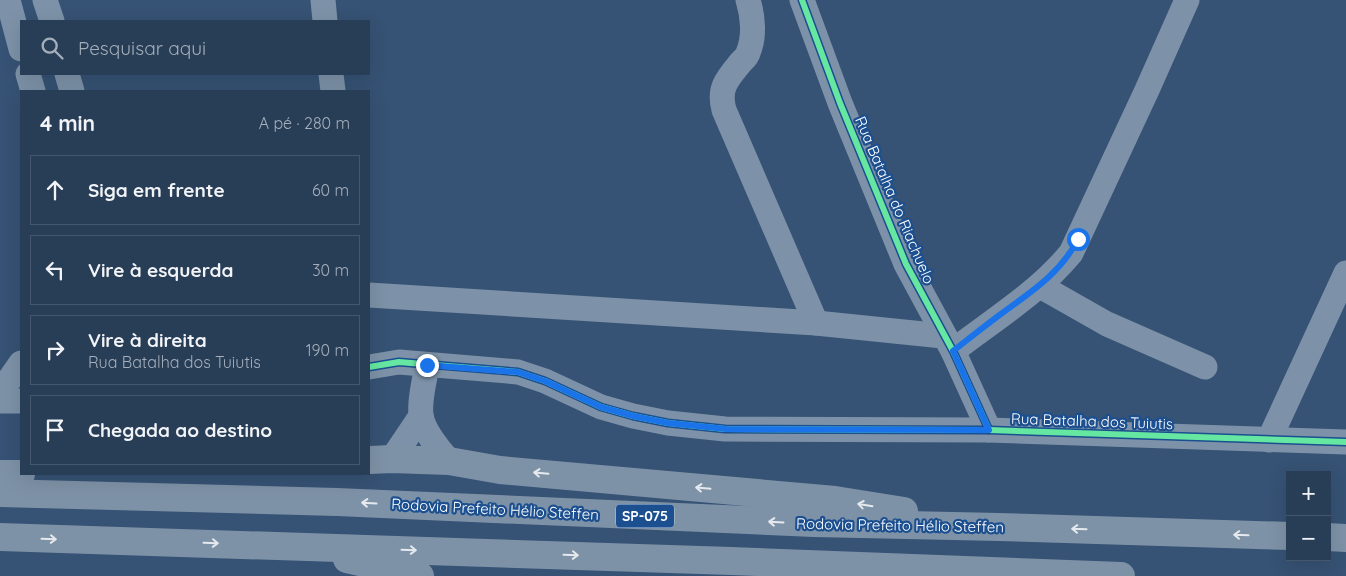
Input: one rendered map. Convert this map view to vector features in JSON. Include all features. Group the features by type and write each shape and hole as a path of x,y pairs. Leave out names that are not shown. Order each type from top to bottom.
{"highway":[{"path":"380,460 449,461 500,470 835,500 999,527"},
{"path":"0,474 20,474"},
{"name":"Rodovia Prefeito Hélio Steffen","path":"0,493 336,502 814,523 1286,536"},
{"path":"0,537 1121,576"},
{"path":"1331,537 1346,538"},
{"path":"300,546 385,569 420,576"},
{"path":"812,576 849,566"}],"street":[{"path":"8,0 20,46"},
{"path":"46,0 52,20"},
{"path":"323,0 325,20"},
{"path":"748,0 753,16 748,54 727,78 722,90 721,100 816,323"},
{"name":"Rua Batalha do Riachuelo","path":"802,0 840,103 906,264 948,344 989,430"},
{"path":"370,295 816,323 948,344 1040,286 1071,253 1187,0"},
{"path":"28,75 33,90"},
{"path":"67,75 72,90"},
{"path":"331,75 333,90"},
{"path":"1269,440 1346,273"},
{"path":"1040,286 1107,324 1205,367"},
{"name":"Rua Batalha dos Tuiutis","path":"370,367 399,362 518,372 545,381 601,407 633,416 668,423 726,429 989,430 1346,442"},
{"path":"0,393 20,363"},
{"path":"427,365 421,402 421,416 438,449 449,461"},
{"path":"0,401 20,401"},
{"path":"380,460 421,416"}],"cycle path":[{"path":"802,0 840,103 906,264 953,351 989,430"},
{"path":"370,367 399,362 518,372 545,381 601,407 633,416 668,423 725,429 989,430 1346,442"}],"route":[{"path":"427,365 518,372 545,381 601,407 668,423 726,429 989,430 953,351 1040,286 1071,253 1078,239"}]}
